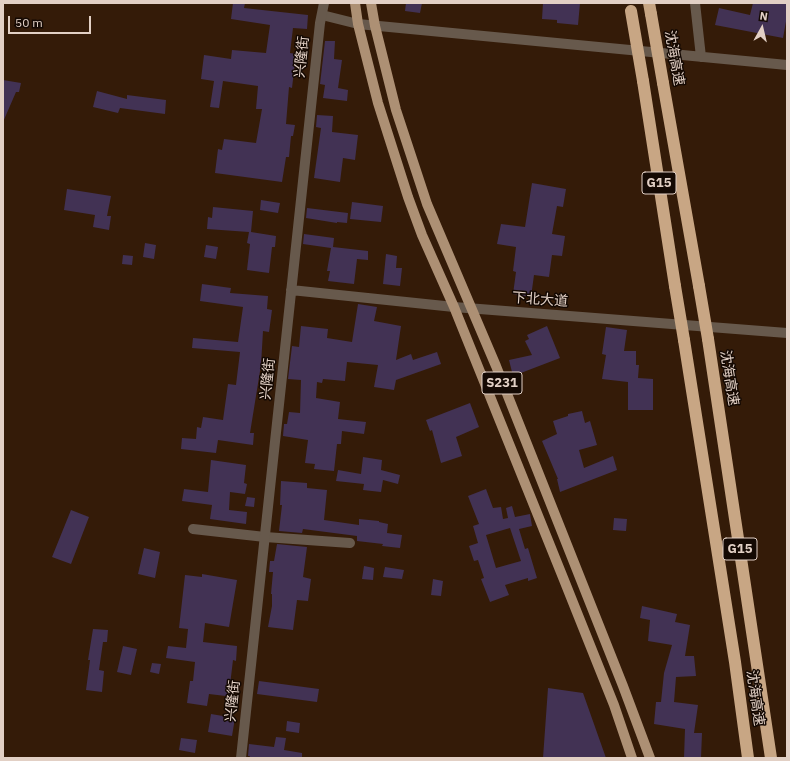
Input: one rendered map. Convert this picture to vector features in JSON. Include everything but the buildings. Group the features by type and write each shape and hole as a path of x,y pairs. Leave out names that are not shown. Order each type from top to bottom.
{"highway":[{"name":"沈海高速","path":"630,7 734,654 748,758"},
{"name":"沈海高速","path":"650,8 708,339 771,758"}],"main road":[{"name":"S231","path":"355,3 358,24 378,103 408,197 422,235 454,307 614,705 632,758"},
{"name":"S231","path":"371,3 375,26 396,110 427,204 496,366 650,758"}],"street":[{"name":"兴隆街","path":"241,758 324,3"},
{"path":"695,3 701,57"},
{"path":"322,15 358,24 375,26 787,64"},
{"name":"下北大道","path":"292,290 454,307 787,333"},
{"path":"193,529 265,537 350,543"}]}
